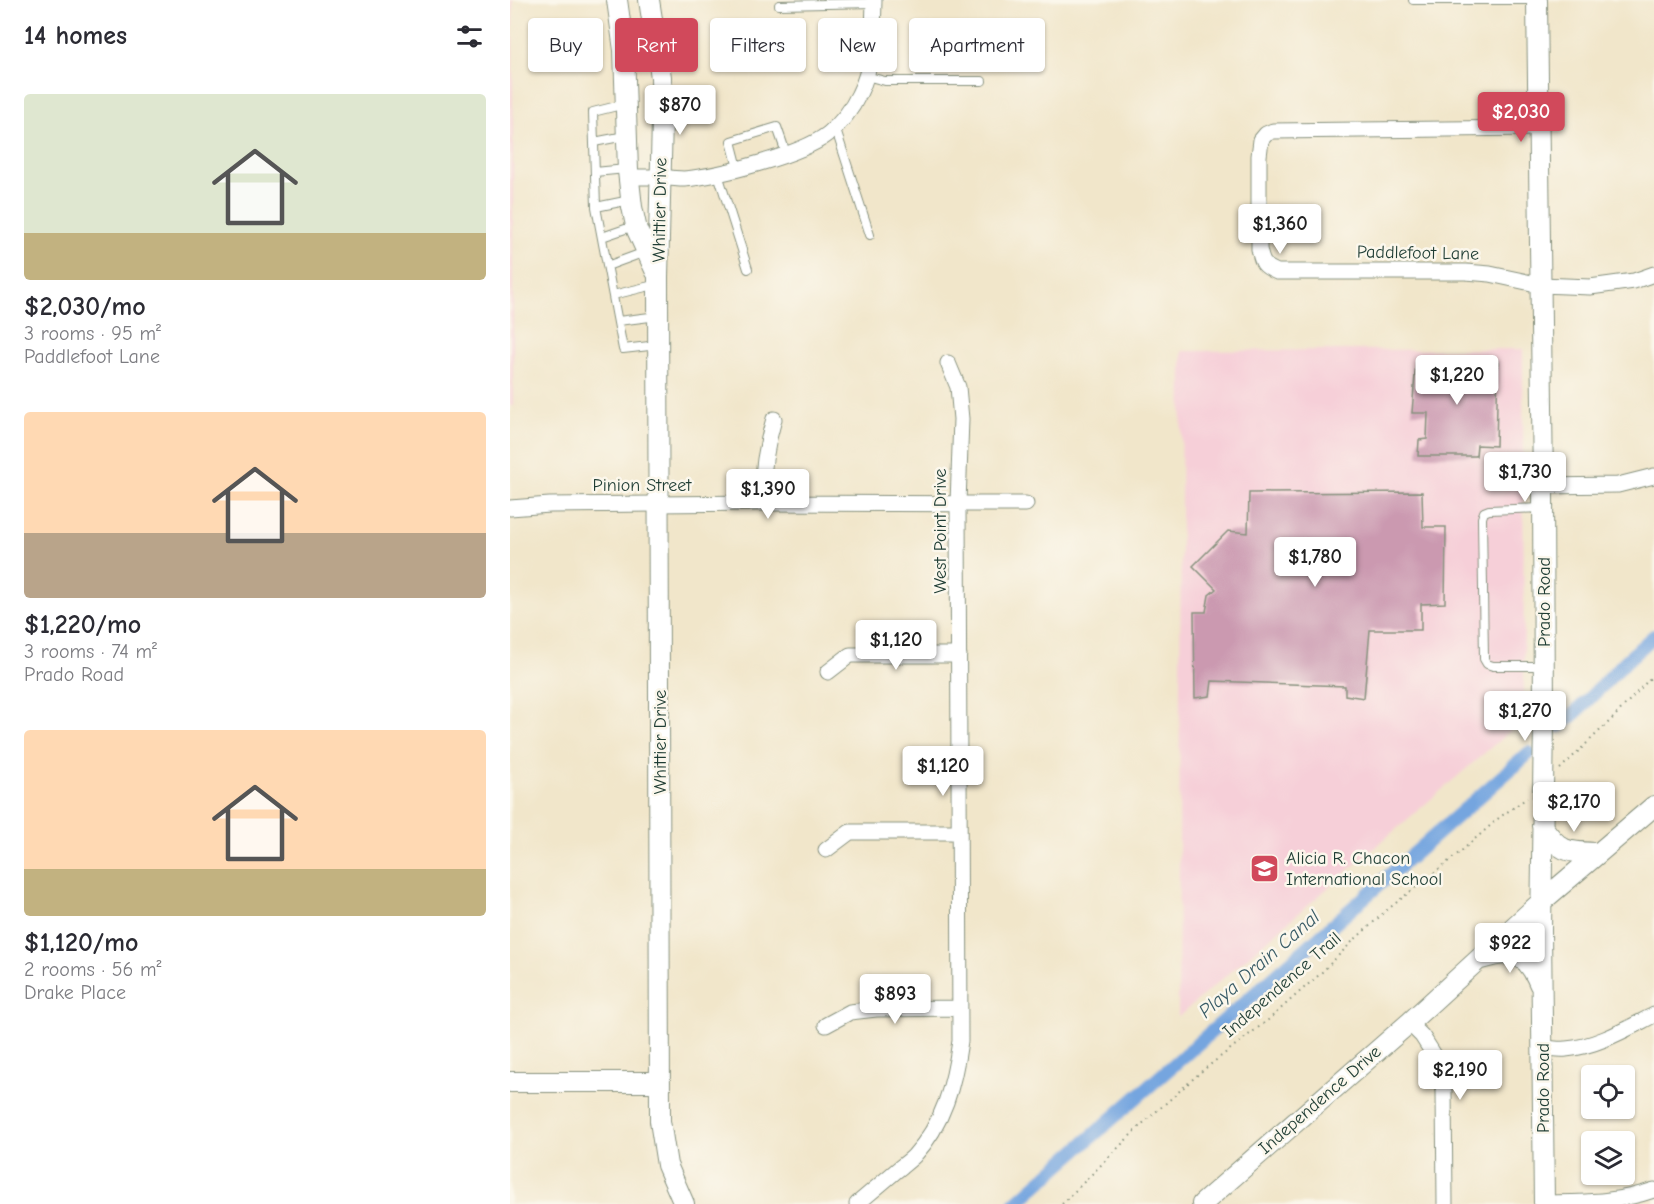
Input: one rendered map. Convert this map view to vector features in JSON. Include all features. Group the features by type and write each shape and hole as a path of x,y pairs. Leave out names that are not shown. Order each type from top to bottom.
{"street":[{"name":"Whittier Drive","path":"617,0 624,50 631,200 636,225 658,280"},
{"name":"Whittier Drive","path":"649,0 661,77 662,121 658,280 660,1120 667,1165 684,1204"},
{"name":"Prado Road","path":"1537,0 1542,285 1544,721 1550,767 1542,826 1544,1204"},
{"path":"629,172 682,179 718,174 786,153 814,142 828,133 849,111 866,75 872,49 874,1"},
{"name":"Paddlefoot Lane","path":"1539,128 1273,131 1266,134 1261,140 1258,156 1259,249 1262,263 1277,272 1466,272 1490,274 1542,285 1590,287 1634,281 1654,274"},
{"name":"West Point Drive","path":"857,1204 914,1156 932,1132 951,1090 960,1041 958,503 960,409 958,387 948,363"},
{"path":"761,503 766,445 774,420"},
{"path":"1543,486 1618,485 1654,476"},
{"name":"Pinion Street","path":"510,508 550,505 761,503 1026,504"},
{"path":"828,672 850,655 959,655"},
{"name":"Independence Drive","path":"1202,1204 1479,960 1541,902 1654,806"},
{"path":"1542,826 1557,845 1565,850 1598,853"},
{"path":"826,850 850,832 959,832"},
{"path":"1479,960 1499,953 1518,956 1529,964 1542,989"},
{"path":"826,1025 850,1012 876,1009 959,1008"},
{"path":"1543,1048 1579,1047 1607,1038 1654,1015"},
{"path":"1408,1023 1422,1036 1436,1058 1444,1091 1444,1204"},
{"path":"510,1082 660,1082"},
{"path":"1544,1204 1609,1201 1654,1190"}],"lane":[{"path":"1413,0 1537,0"},
{"path":"779,5 874,1"},
{"path":"866,75 885,81 982,81"},
{"path":"626,103 593,112 596,207 623,349 659,345"},
{"path":"835,126 870,235"},
{"path":"738,168 731,141 777,127 786,153"},
{"path":"594,142 628,136"},
{"path":"595,172 629,172"},
{"path":"718,174 748,269"},
{"path":"596,207 631,200"},
{"path":"602,237 636,225"},
{"path":"607,266 647,251"},
{"path":"613,295 658,280"},
{"path":"618,321 658,316"},
{"path":"1543,508 1489,510 1484,512 1482,518 1484,658 1487,664 1493,666 1544,666"}],"path":[{"path":"1550,767 1612,719 1654,674"},
{"name":"Independence Trail","path":"1062,1204 1140,1126 1202,1071 1276,1013 1388,910 1459,854 1500,817 1529,798"}],"shaded area":[{"path":"510,0 513,0 513,406 510,406"},
{"name":"Alicia R. Chacon International School","path":"1523,349 1524,719 1178,1017 1182,351"}],"building":[{"path":"1498,361 1496,446 1477,445 1476,456 1418,456 1419,440 1427,439 1428,413 1412,413 1416,362"},
{"path":"1422,492 1423,527 1446,527 1445,603 1421,604 1421,630 1370,630 1364,698 1345,695 1345,686 1212,681 1210,696 1195,698 1194,612 1206,612 1209,595 1216,589 1193,566 1228,531 1248,533 1249,493"}],"waterway":[{"name":"Playa Drain Canal","path":"1560,726 1654,636"},
{"name":"Playa Drain Canal","path":"1015,1204 1529,753"}],"place":[{"name":"Alicia R. Chacon International School","path":"1265,868"}]}
